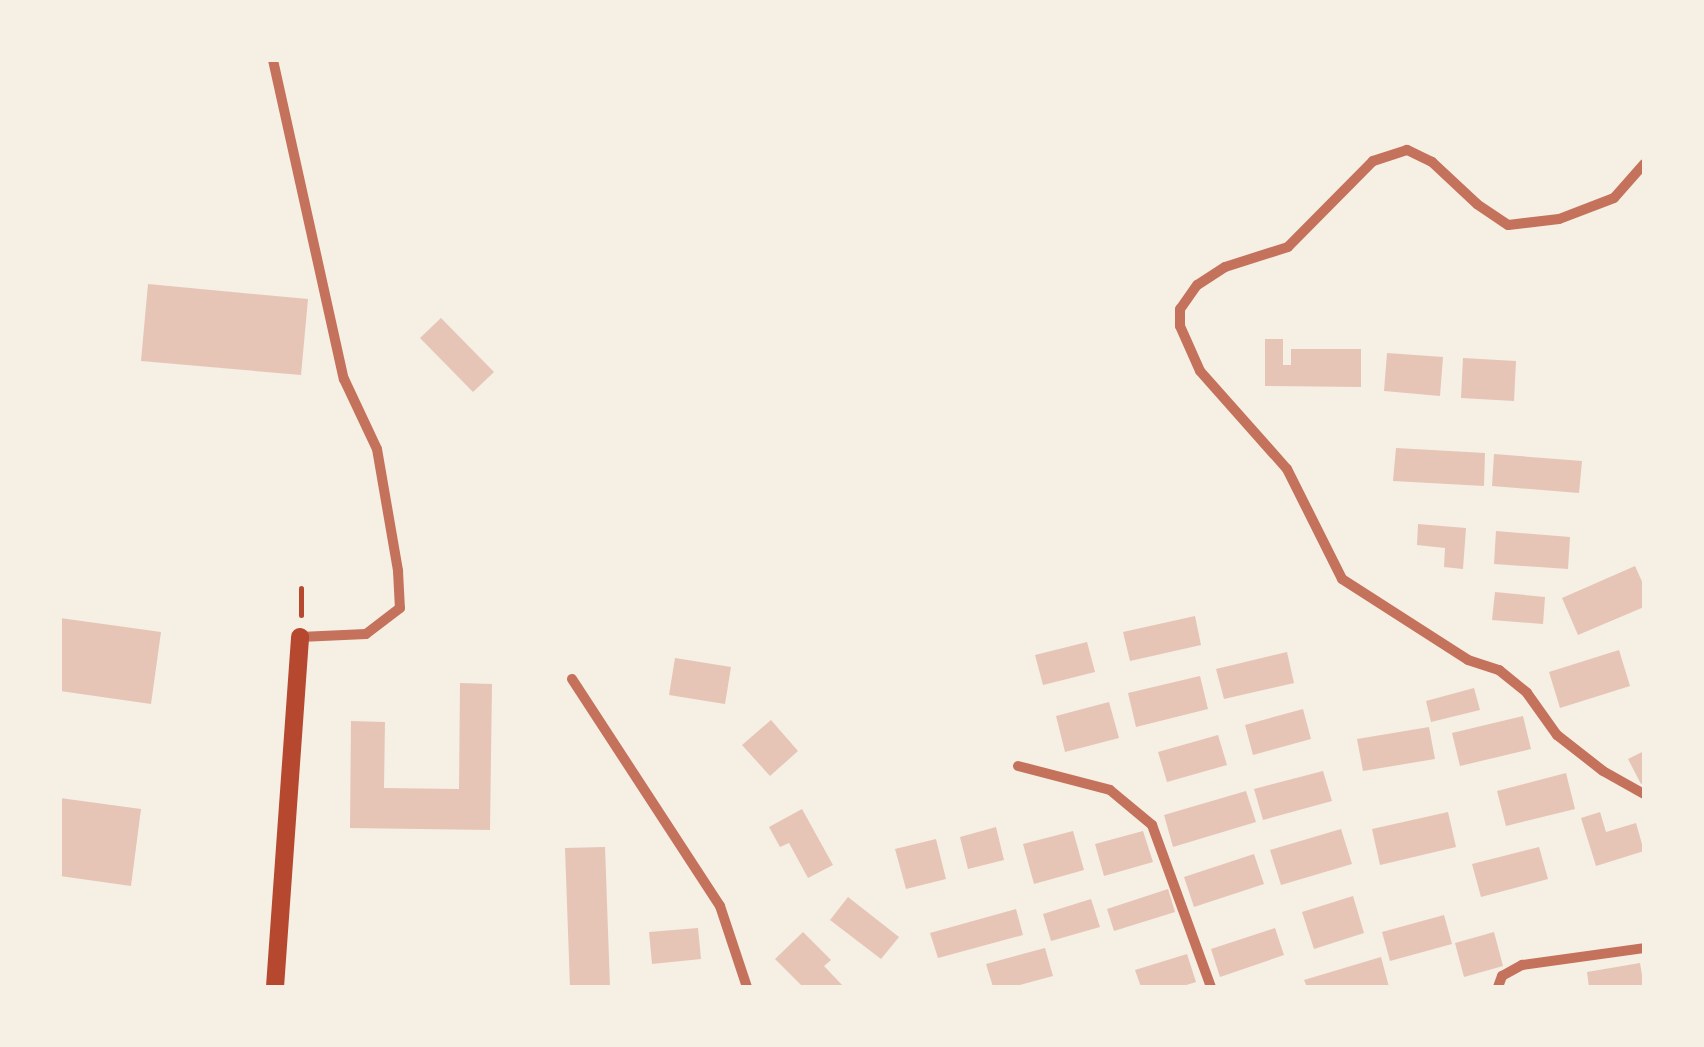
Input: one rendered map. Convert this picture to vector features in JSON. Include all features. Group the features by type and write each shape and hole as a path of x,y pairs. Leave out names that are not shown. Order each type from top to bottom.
{"main road":[{"path":"275,987 300,637"}],"street":[{"path":"273,60 344,380 377,449 398,571 400,608 366,634 300,637"},
{"path":"1644,164 1614,198 1560,219 1508,225 1432,162 1407,150 1373,160 1288,247 1225,267 1196,285 1180,309 1180,326 1200,371 1287,468 1342,578 1468,660 1499,670 1527,693 1557,735 1644,794"},
{"path":"572,679 720,906 747,987"},
{"path":"1018,766 1110,790 1152,824 1211,987"},
{"path":"1498,987 1502,976 1522,965 1644,948"}],"building":[{"path":"148,284 308,299 301,375 141,361"},
{"path":"441,318 494,372 473,392 420,338"},
{"path":"1265,339 1283,339 1283,365 1291,365 1291,349 1361,349 1361,387 1265,386"},
{"path":"1387,353 1443,357 1440,396 1384,391"},
{"path":"1463,358 1516,361 1514,401 1461,398"},
{"path":"1396,448 1485,453 1484,486 1393,481"},
{"path":"1494,454 1582,461 1579,493 1492,486"},
{"path":"1418,524 1466,528 1463,569 1444,567 1445,548 1417,545"},
{"path":"1496,531 1570,537 1568,569 1494,564"},
{"path":"1635,566 1644,586 1644,607 1578,635 1562,598"},
{"path":"1495,592 1545,597 1543,624 1492,620"},
{"path":"1195,616 1201,645 1130,661 1123,632"},
{"path":"60,618 161,632 151,704 60,691"},
{"path":"1087,642 1095,672 1043,685 1035,655"},
{"path":"1619,650 1630,686 1560,708 1549,672"},
{"path":"1287,652 1294,683 1224,699 1216,669"},
{"path":"675,658 731,667 725,704 669,695"},
{"path":"1200,676 1208,709 1136,727 1128,693"},
{"path":"460,683 492,684 490,830 350,828 351,721 385,722 384,788 459,789"},
{"path":"1474,688 1480,710 1431,722 1426,701"},
{"path":"1109,702 1119,738 1065,752 1056,716"},
{"path":"1303,709 1311,739 1253,755 1245,725"},
{"path":"1523,716 1531,749 1460,766 1452,733"},
{"path":"771,720 798,751 770,776 742,745"},
{"path":"1429,727 1435,759 1363,771 1357,739"},
{"path":"1218,735 1227,765 1167,782 1158,752"},
{"path":"1644,751 1644,783 1641,784 1628,759"},
{"path":"1323,771 1332,801 1263,820 1254,789"},
{"path":"1566,773 1575,809 1506,826 1497,791"},
{"path":"1246,791 1256,822 1173,847 1164,815"},
{"path":"60,798 141,809 131,886 60,876"},
{"path":"802,809 833,865 808,878 789,843 780,847 769,827"},
{"path":"1448,812 1456,847 1380,865 1372,829"},
{"path":"1600,812 1606,832 1636,823 1644,851 1596,866 1581,818"},
{"path":"996,827 1004,860 968,869 960,837"},
{"path":"1341,829 1352,864 1281,885 1270,850"},
{"path":"1073,831 1084,870 1034,884 1023,844"},
{"path":"1143,831 1153,862 1104,876 1095,844"},
{"path":"936,839 946,879 906,889 895,849"},
{"path":"605,847 610,987 570,987 565,848"},
{"path":"1539,847 1548,879 1481,897 1472,864"},
{"path":"1254,854 1264,884 1194,907 1184,877"},
{"path":"1168,889 1175,912 1114,931 1107,909"},
{"path":"1353,896 1364,933 1314,949 1302,912"},
{"path":"848,897 899,937 881,959 830,920"},
{"path":"1091,899 1100,927 1051,941 1043,914"},
{"path":"1016,909 1023,935 938,958 930,933"},
{"path":"1444,915 1452,944 1390,961 1382,932"},
{"path":"698,928 701,959 652,964 649,932"},
{"path":"1275,928 1284,955 1220,977 1211,949"},
{"path":"803,932 831,960 824,966 844,987 803,987 775,959"},
{"path":"1494,932 1503,966 1464,977 1455,943"},
{"path":"1045,948 1053,976 1012,987 993,987 986,964"},
{"path":"1187,954 1196,982 1180,987 1141,987 1135,970"},
{"path":"1381,957 1389,987 1307,987 1304,980"},
{"path":"1640,963 1644,987 1589,987 1587,972"}]}
